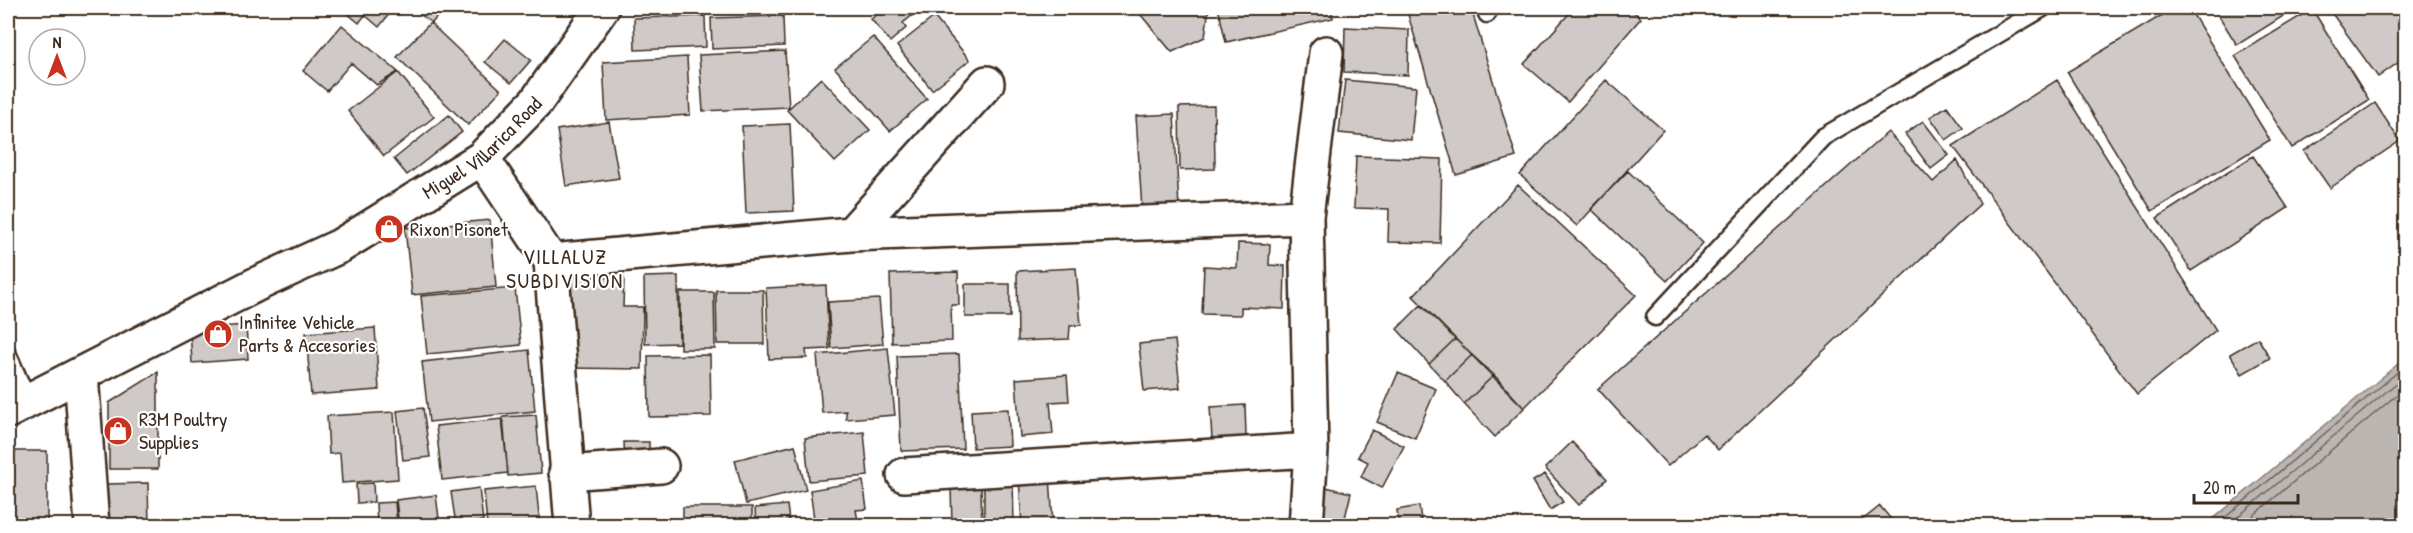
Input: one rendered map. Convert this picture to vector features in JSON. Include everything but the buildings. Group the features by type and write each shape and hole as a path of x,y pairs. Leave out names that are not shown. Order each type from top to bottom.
{"street":[{"name":"Miguel Villarica Road","path":"18,406 258,284 340,246 482,158 536,102 602,8"},
{"path":"1306,525 1311,450 1306,218 1326,53"},
{"path":"851,234 987,83"},
{"path":"482,158 551,261 566,473 572,525"},
{"path":"551,261 851,234 1306,218"},
{"path":"81,374 92,525"},
{"path":"904,475 1311,450"},
{"path":"566,473 661,466"}],"lane":[{"path":"1655,317 1823,137 2043,8"},
{"path":"8,355 18,406"}],"water":[{"path":"2405,358 2405,515 2391,525 2206,525"}],"place":[{"name":"Rixon Pisonet","path":"389,229"},
{"name":"Infinitee Vehicle Parts & Accesories","path":"218,334"},
{"name":"R3M Poultry Supplies","path":"118,431"}],"district":[{"name":"VILLALUZ SUBDIVISION","path":"565,269"}]}
